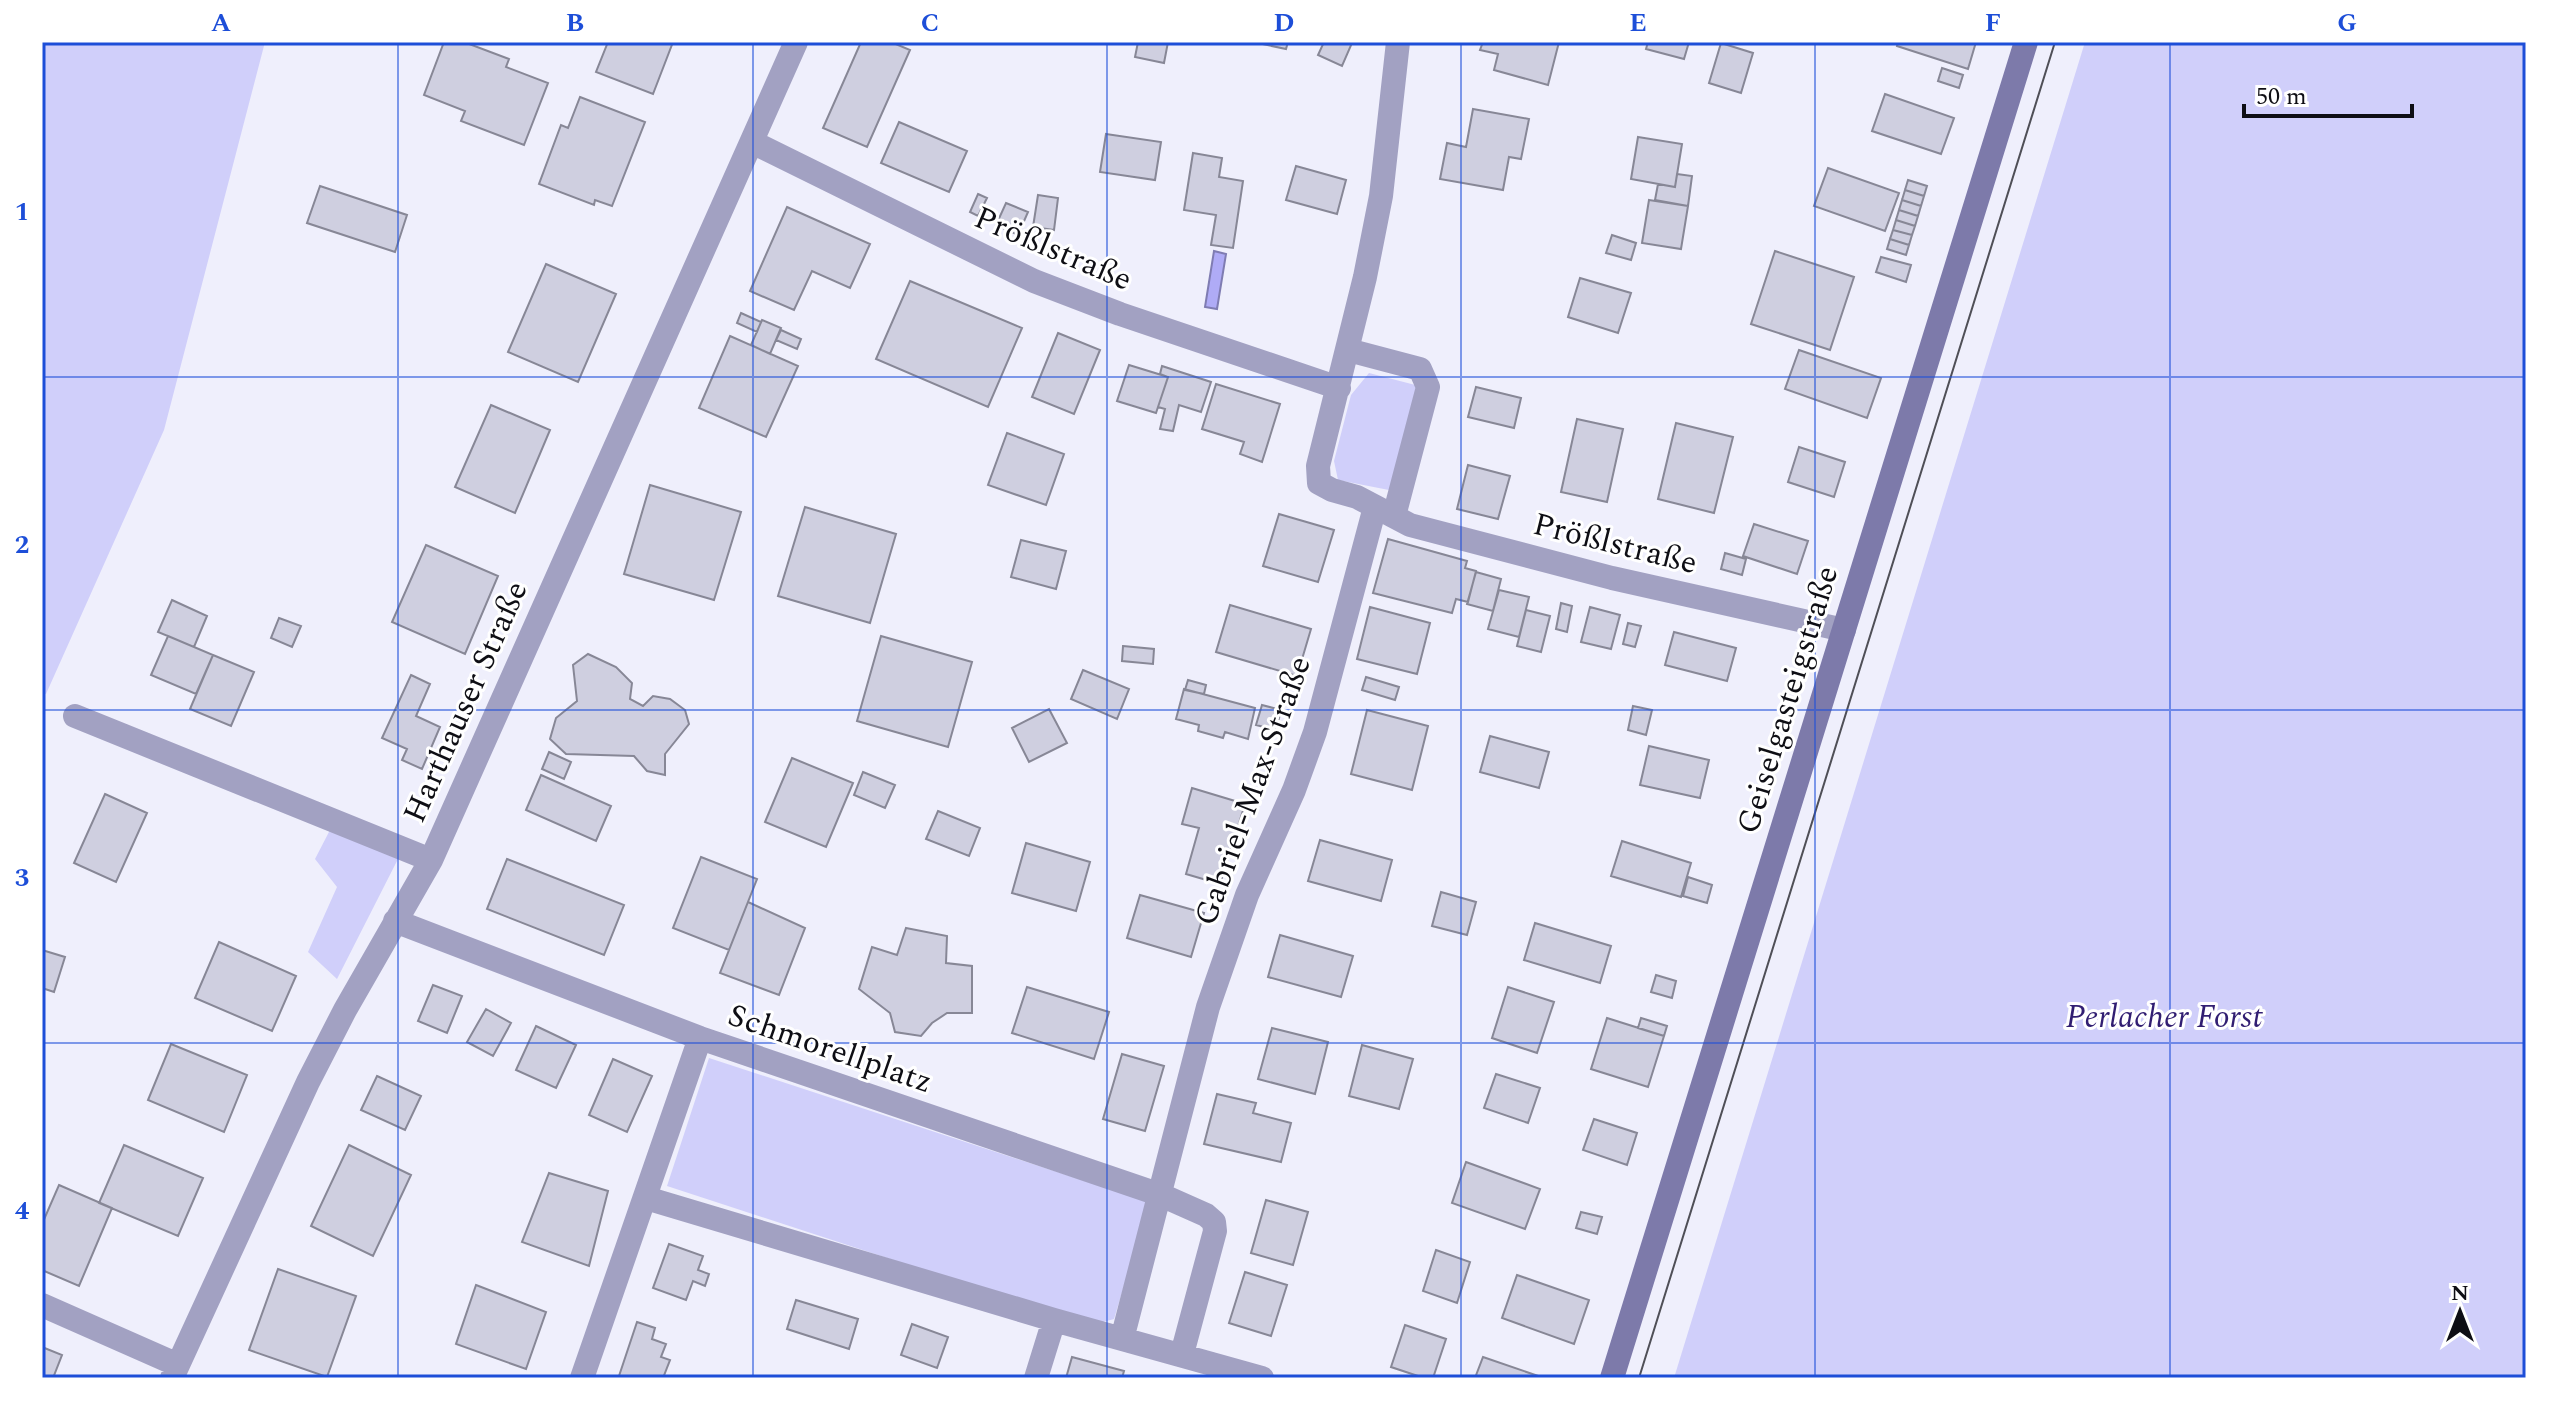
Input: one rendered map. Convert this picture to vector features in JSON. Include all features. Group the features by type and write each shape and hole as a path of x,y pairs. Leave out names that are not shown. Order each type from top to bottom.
{"main road":[{"name":"Geiselgasteigstraße","path":"1612,1378 2026,42"}],"street":[{"name":"Harthauser Straße","path":"175,1372 308,1082 345,1010 431,860 796,42"},
{"path":"1384,512 1357,497 1319,483 1318,466 1348,350 1381,196 1398,42"},
{"name":"Prößlstraße","path":"752,142 1034,281 1120,314 1339,388"},
{"name":"Gabriel-Max-Straße","path":"1161,1195 1208,1007 1247,895 1294,790 1315,732 1384,512 1428,387 1420,369 1348,350"},
{"name":"Prößlstraße","path":"1384,512 1410,525 1612,578 1844,630"},
{"path":"75,716 431,860"},
{"path":"395,921 700,1038"},
{"name":"Schmorellplatz","path":"582,1378 700,1038 1161,1195 1206,1215 1214,1222 1215,1231 1182,1354"},
{"path":"1122,1339 1161,1195"},
{"path":"646,1198 1054,1320 1262,1378"},
{"path":"42,1305 175,1372"},
{"path":"1036,1378 1054,1320"}],"green space":[{"path":"42,42 265,42 164,430 46,694 42,693"},
{"name":"Perlacher Forst","path":"2085,42 2526,42 2526,1378 1674,1378"},
{"path":"1369,373 1423,387 1394,491 1338,480 1334,461 1351,395"},
{"path":"330,830 398,859 337,979 308,952 337,887 315,859"},
{"path":"709,1058 1149,1202 1114,1319 1092,1325 667,1186"}],"shaded area":[{"path":"1214,251 1226,254 1217,309 1205,307"}],"building":[{"path":"444,42 464,42 509,59 506,67 548,83 524,145 461,121 465,111 424,95"},
{"path":"608,42 673,42 653,94 596,72"},
{"path":"861,42 891,42 910,50 867,147 823,128"},
{"path":"1138,42 1168,42 1164,63 1135,57"},
{"path":"1253,42 1288,42 1286,49"},
{"path":"1324,42 1352,43 1342,66 1318,55"},
{"path":"1483,42 1559,42 1548,85 1494,70 1498,54 1480,50"},
{"path":"1648,42 1689,42 1684,59 1646,49"},
{"path":"1898,42 1976,42 1968,69 1897,46"},
{"path":"1721,43 1753,53 1741,93 1709,83"},
{"path":"1942,68 1963,75 1959,88 1938,81"},
{"path":"1885,94 1954,118 1941,154 1872,131"},
{"path":"580,97 645,122 612,206 595,200 594,205 539,184 561,125 568,128"},
{"path":"1473,109 1529,119 1521,159 1509,157 1503,190 1440,179 1447,143 1466,147"},
{"path":"899,122 967,151 949,192 881,163"},
{"path":"1106,134 1161,142 1155,180 1100,172"},
{"path":"1638,137 1682,144 1675,187 1631,179"},
{"path":"1193,153 1222,158 1219,177 1243,181 1233,248 1211,245 1216,215 1184,210"},
{"path":"1296,166 1346,180 1337,214 1286,200"},
{"path":"1828,168 1899,193 1885,231 1814,206"},
{"path":"1677,174 1692,176 1688,206 1655,200 1658,184 1675,187"},
{"path":"1908,180 1927,186 1924,196 1905,190"},
{"path":"320,186 407,215 395,252 307,223"},
{"path":"1905,190 1924,196 1921,206 1902,200"},
{"path":"978,194 987,198 978,216 970,212"},
{"path":"1038,195 1058,198 1054,230 1033,227"},
{"path":"1649,200 1688,206 1681,249 1642,243"},
{"path":"1902,200 1921,206 1918,216 1899,210"},
{"path":"1006,203 1028,212 1018,235 996,225"},
{"path":"787,207 870,244 850,288 812,271 794,310 750,291"},
{"path":"1899,210 1918,216 1915,226 1896,220"},
{"path":"1896,220 1915,226 1912,235 1893,230"},
{"path":"1893,230 1912,235 1909,245 1890,239"},
{"path":"1612,235 1636,243 1631,260 1606,253"},
{"path":"1890,239 1909,245 1906,255 1887,249"},
{"path":"1775,251 1854,277 1830,350 1751,324"},
{"path":"1881,257 1911,265 1906,282 1876,272"},
{"path":"546,264 616,294 578,382 508,352"},
{"path":"1580,278 1631,293 1618,333 1568,317"},
{"path":"910,281 1022,328 988,407 876,359"},
{"path":"741,313 761,322 757,332 737,323"},
{"path":"762,320 781,328 770,354 751,345"},
{"path":"781,330 801,339 797,349 776,340"},
{"path":"1058,333 1100,350 1074,414 1032,397"},
{"path":"730,336 798,366 766,437 699,408"},
{"path":"1799,350 1881,378 1867,418 1785,389"},
{"path":"1129,365 1168,377 1156,413 1117,401"},
{"path":"1162,366 1211,382 1201,412 1179,405 1173,431 1160,429 1165,409 1158,407 1168,377 1160,374"},
{"path":"1216,384 1280,404 1262,462 1240,454 1244,442 1202,429"},
{"path":"1476,387 1521,398 1514,428 1468,417"},
{"path":"491,405 550,430 515,513 455,487"},
{"path":"1577,419 1623,429 1607,502 1561,492"},
{"path":"1676,423 1733,437 1714,513 1658,499"},
{"path":"1007,433 1064,454 1046,505 988,485"},
{"path":"1799,447 1845,462 1834,497 1788,482"},
{"path":"1468,465 1510,476 1498,519 1457,509"},
{"path":"650,485 741,512 714,600 624,574"},
{"path":"805,507 896,534 870,623 778,596"},
{"path":"1279,514 1334,530 1318,582 1263,566"},
{"path":"1754,524 1808,541 1797,574 1743,556"},
{"path":"1388,539 1467,561 1465,568 1476,571 1468,602 1456,599 1452,613 1373,593"},
{"path":"1021,540 1066,551 1056,589 1011,577"},
{"path":"426,545 498,576 465,654 392,622"},
{"path":"1725,553 1746,559 1742,575 1721,569"},
{"path":"1476,572 1501,579 1493,611 1467,604"},
{"path":"1499,590 1529,597 1519,637 1488,629"},
{"path":"172,600 207,616 194,647 158,632"},
{"path":"1561,603 1572,606 1567,632 1556,629"},
{"path":"1230,605 1311,629 1297,676 1216,652"},
{"path":"1370,607 1430,623 1417,674 1357,659"},
{"path":"1590,607 1620,615 1611,649 1581,642"},
{"path":"1526,610 1550,616 1541,652 1517,646"},
{"path":"279,618 301,626 292,647 271,638"},
{"path":"1628,623 1641,626 1635,647 1623,644"},
{"path":"1674,632 1736,648 1727,681 1665,665"},
{"path":"168,636 213,655 196,694 151,675"},
{"path":"881,636 972,662 948,747 857,721"},
{"path":"1123,646 1154,649 1153,664 1122,661"},
{"path":"588,654 616,667 632,683 630,699 643,706 653,696 670,699 685,710 689,724 665,754 665,775 647,771 634,756 566,754 550,739 556,718 577,701 573,665"},
{"path":"213,655 254,672 231,726 190,709"},
{"path":"1083,670 1129,689 1117,719 1071,699"},
{"path":"411,675 430,684 416,716 440,727 422,769 402,760 407,749 382,738"},
{"path":"1366,677 1399,687 1395,700 1362,690"},
{"path":"1188,680 1206,685 1204,694 1185,690"},
{"path":"1184,689 1255,708 1248,739 1225,732 1223,738 1198,731 1199,725 1176,719"},
{"path":"1262,705 1281,710 1276,730 1256,725"},
{"path":"1633,706 1652,710 1646,735 1628,730"},
{"path":"1049,709 1067,743 1029,762 1012,728"},
{"path":"1367,710 1428,726 1412,790 1351,774"},
{"path":"1490,736 1549,752 1539,788 1480,772"},
{"path":"1649,746 1709,760 1700,798 1640,785"},
{"path":"549,752 571,762 564,779 542,769"},
{"path":"792,758 853,783 826,847 765,822"},
{"path":"863,772 895,785 885,808 854,795"},
{"path":"541,775 611,806 596,841 526,810"},
{"path":"1192,788 1245,804 1220,884 1186,874 1199,828 1182,824"},
{"path":"105,794 147,813 116,882 74,863"},
{"path":"938,811 980,828 969,856 926,839"},
{"path":"1320,840 1392,860 1381,901 1308,881"},
{"path":"1622,841 1691,863 1681,897 1611,876"},
{"path":"1026,843 1090,862 1076,911 1012,893"},
{"path":"701,857 757,879 729,950 673,928"},
{"path":"507,859 624,905 604,955 487,909"},
{"path":"1688,877 1712,885 1707,903 1683,896"},
{"path":"1441,892 1476,902 1467,935 1432,926"},
{"path":"1140,895 1204,913 1191,957 1127,938"},
{"path":"748,902 805,928 779,995 720,973"},
{"path":"1535,923 1611,946 1600,983 1524,960"},
{"path":"906,928 947,936 946,963 972,966 972,1013 947,1013 932,1023 921,1036 895,1032 890,1013 859,989 872,947 897,955"},
{"path":"1280,935 1353,956 1341,997 1268,977"},
{"path":"219,942 296,976 272,1031 195,998"},
{"path":"42,950 65,957 54,992 42,988"},
{"path":"1656,975 1676,981 1672,998 1651,992"},
{"path":"433,985 462,996 447,1033 418,1021"},
{"path":"1027,987 1109,1012 1094,1059 1012,1033"},
{"path":"1508,987 1554,1002 1537,1053 1492,1038"},
{"path":"486,1009 511,1023 493,1056 467,1042"},
{"path":"1607,1018 1664,1036 1648,1087 1591,1069"},
{"path":"1641,1018 1667,1026 1664,1036 1638,1028"},
{"path":"536,1026 576,1045 556,1088 516,1070"},
{"path":"1272,1028 1328,1042 1315,1094 1258,1079"},
{"path":"171,1044 247,1075 224,1132 148,1100"},
{"path":"1362,1045 1413,1059 1399,1109 1349,1096"},
{"path":"1122,1054 1164,1066 1145,1131 1103,1119"},
{"path":"613,1059 652,1076 627,1132 589,1115"},
{"path":"1496,1074 1540,1088 1528,1123 1484,1108"},
{"path":"377,1076 421,1096 405,1130 361,1110"},
{"path":"1217,1094 1256,1103 1253,1113 1291,1123 1281,1162 1204,1144"},
{"path":"1594,1119 1637,1133 1627,1165 1583,1150"},
{"path":"124,1145 203,1178 178,1236 99,1203"},
{"path":"349,1145 411,1175 373,1256 311,1226"},
{"path":"1466,1162 1540,1189 1525,1229 1452,1203"},
{"path":"549,1173 608,1191 589,1266 522,1242"},
{"path":"59,1185 112,1208 79,1286 42,1270 42,1224"},
{"path":"1266,1200 1308,1212 1293,1265 1251,1253"},
{"path":"1581,1212 1602,1217 1597,1234 1576,1228"},
{"path":"669,1244 703,1256 698,1270 709,1274 705,1286 693,1281 686,1300 653,1288"},
{"path":"1436,1250 1470,1262 1457,1303 1423,1291"},
{"path":"278,1269 356,1296 327,1377 249,1350"},
{"path":"1245,1272 1287,1285 1271,1336 1229,1323"},
{"path":"1517,1275 1589,1300 1574,1344 1502,1318"},
{"path":"476,1285 546,1312 526,1369 456,1344"},
{"path":"796,1300 858,1319 849,1349 787,1329"},
{"path":"637,1322 655,1328 652,1339 666,1344 661,1357 670,1360 663,1378 619,1376"},
{"path":"912,1324 948,1337 937,1368 901,1355"},
{"path":"1405,1325 1446,1339 1433,1378 1391,1367"},
{"path":"42,1347 62,1355 53,1378 42,1378"},
{"path":"1072,1357 1124,1371 1122,1378 1066,1378"},
{"path":"1483,1357 1544,1378 1475,1378"}],"tram line":[{"path":"1639,1378 2055,42"}]}
